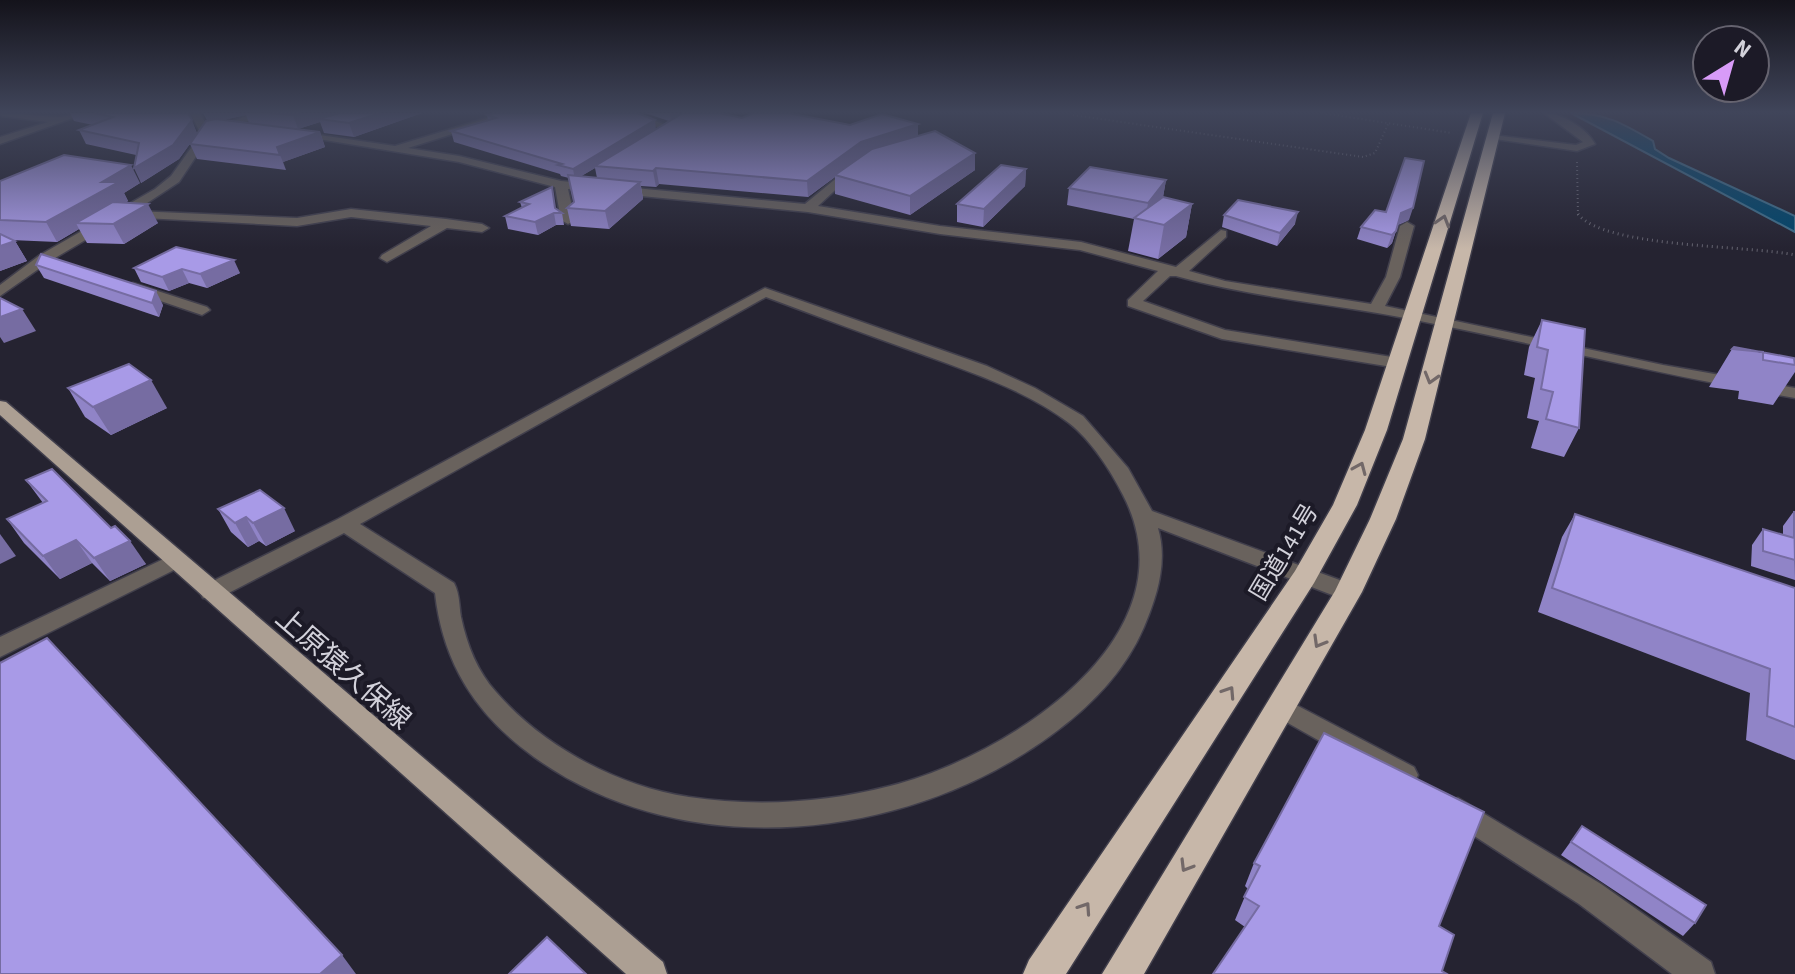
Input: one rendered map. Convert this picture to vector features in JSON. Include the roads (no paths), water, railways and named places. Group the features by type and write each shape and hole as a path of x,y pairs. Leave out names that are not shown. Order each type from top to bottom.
{"highway":[{"name":"国道141号","path":"1043,974 1305,576 1345,505 1376,430 1413,315 1472,158"},
{"path":"1122,974 1348,592 1400,478 1448,321 1479,158"}],"main road":[{"name":"上原猿久保線","path":"0,406 651,974"}],"street":[{"path":"0,292 175,179 190,158"},
{"path":"447,158 561,185 581,184 808,208 940,230 1081,246 1166,272 1224,285 1448,321 1663,370 1795,393"},
{"path":"808,208 847,170 865,158"},
{"path":"581,184 594,176"},
{"path":"561,185 568,220"},
{"path":"121,215 297,222 351,213 482,228"},
{"path":"387,258 446,223"},
{"path":"1376,308 1393,277 1407,226"},
{"path":"1221,234 1179,272 1166,272 1133,303 1222,334 1398,363"},
{"path":"116,282 202,310"},
{"path":"211,592 345,524 765,292 981,370 1029,392 1077,420 1121,472 1144,515 1152,548 1148,585 1136,624 1106,669 1046,727 999,754 892,798 824,812 754,813 675,806 617,790 557,760 509,724 469,679 453,642 446,589 345,524"},
{"path":"1144,515 1348,592"},
{"path":"0,648 174,561"},
{"path":"1281,707 1367,752 1590,894 1697,974"}],"water":[{"path":"1657,158 1670,158 1795,216 1795,232"}]}
